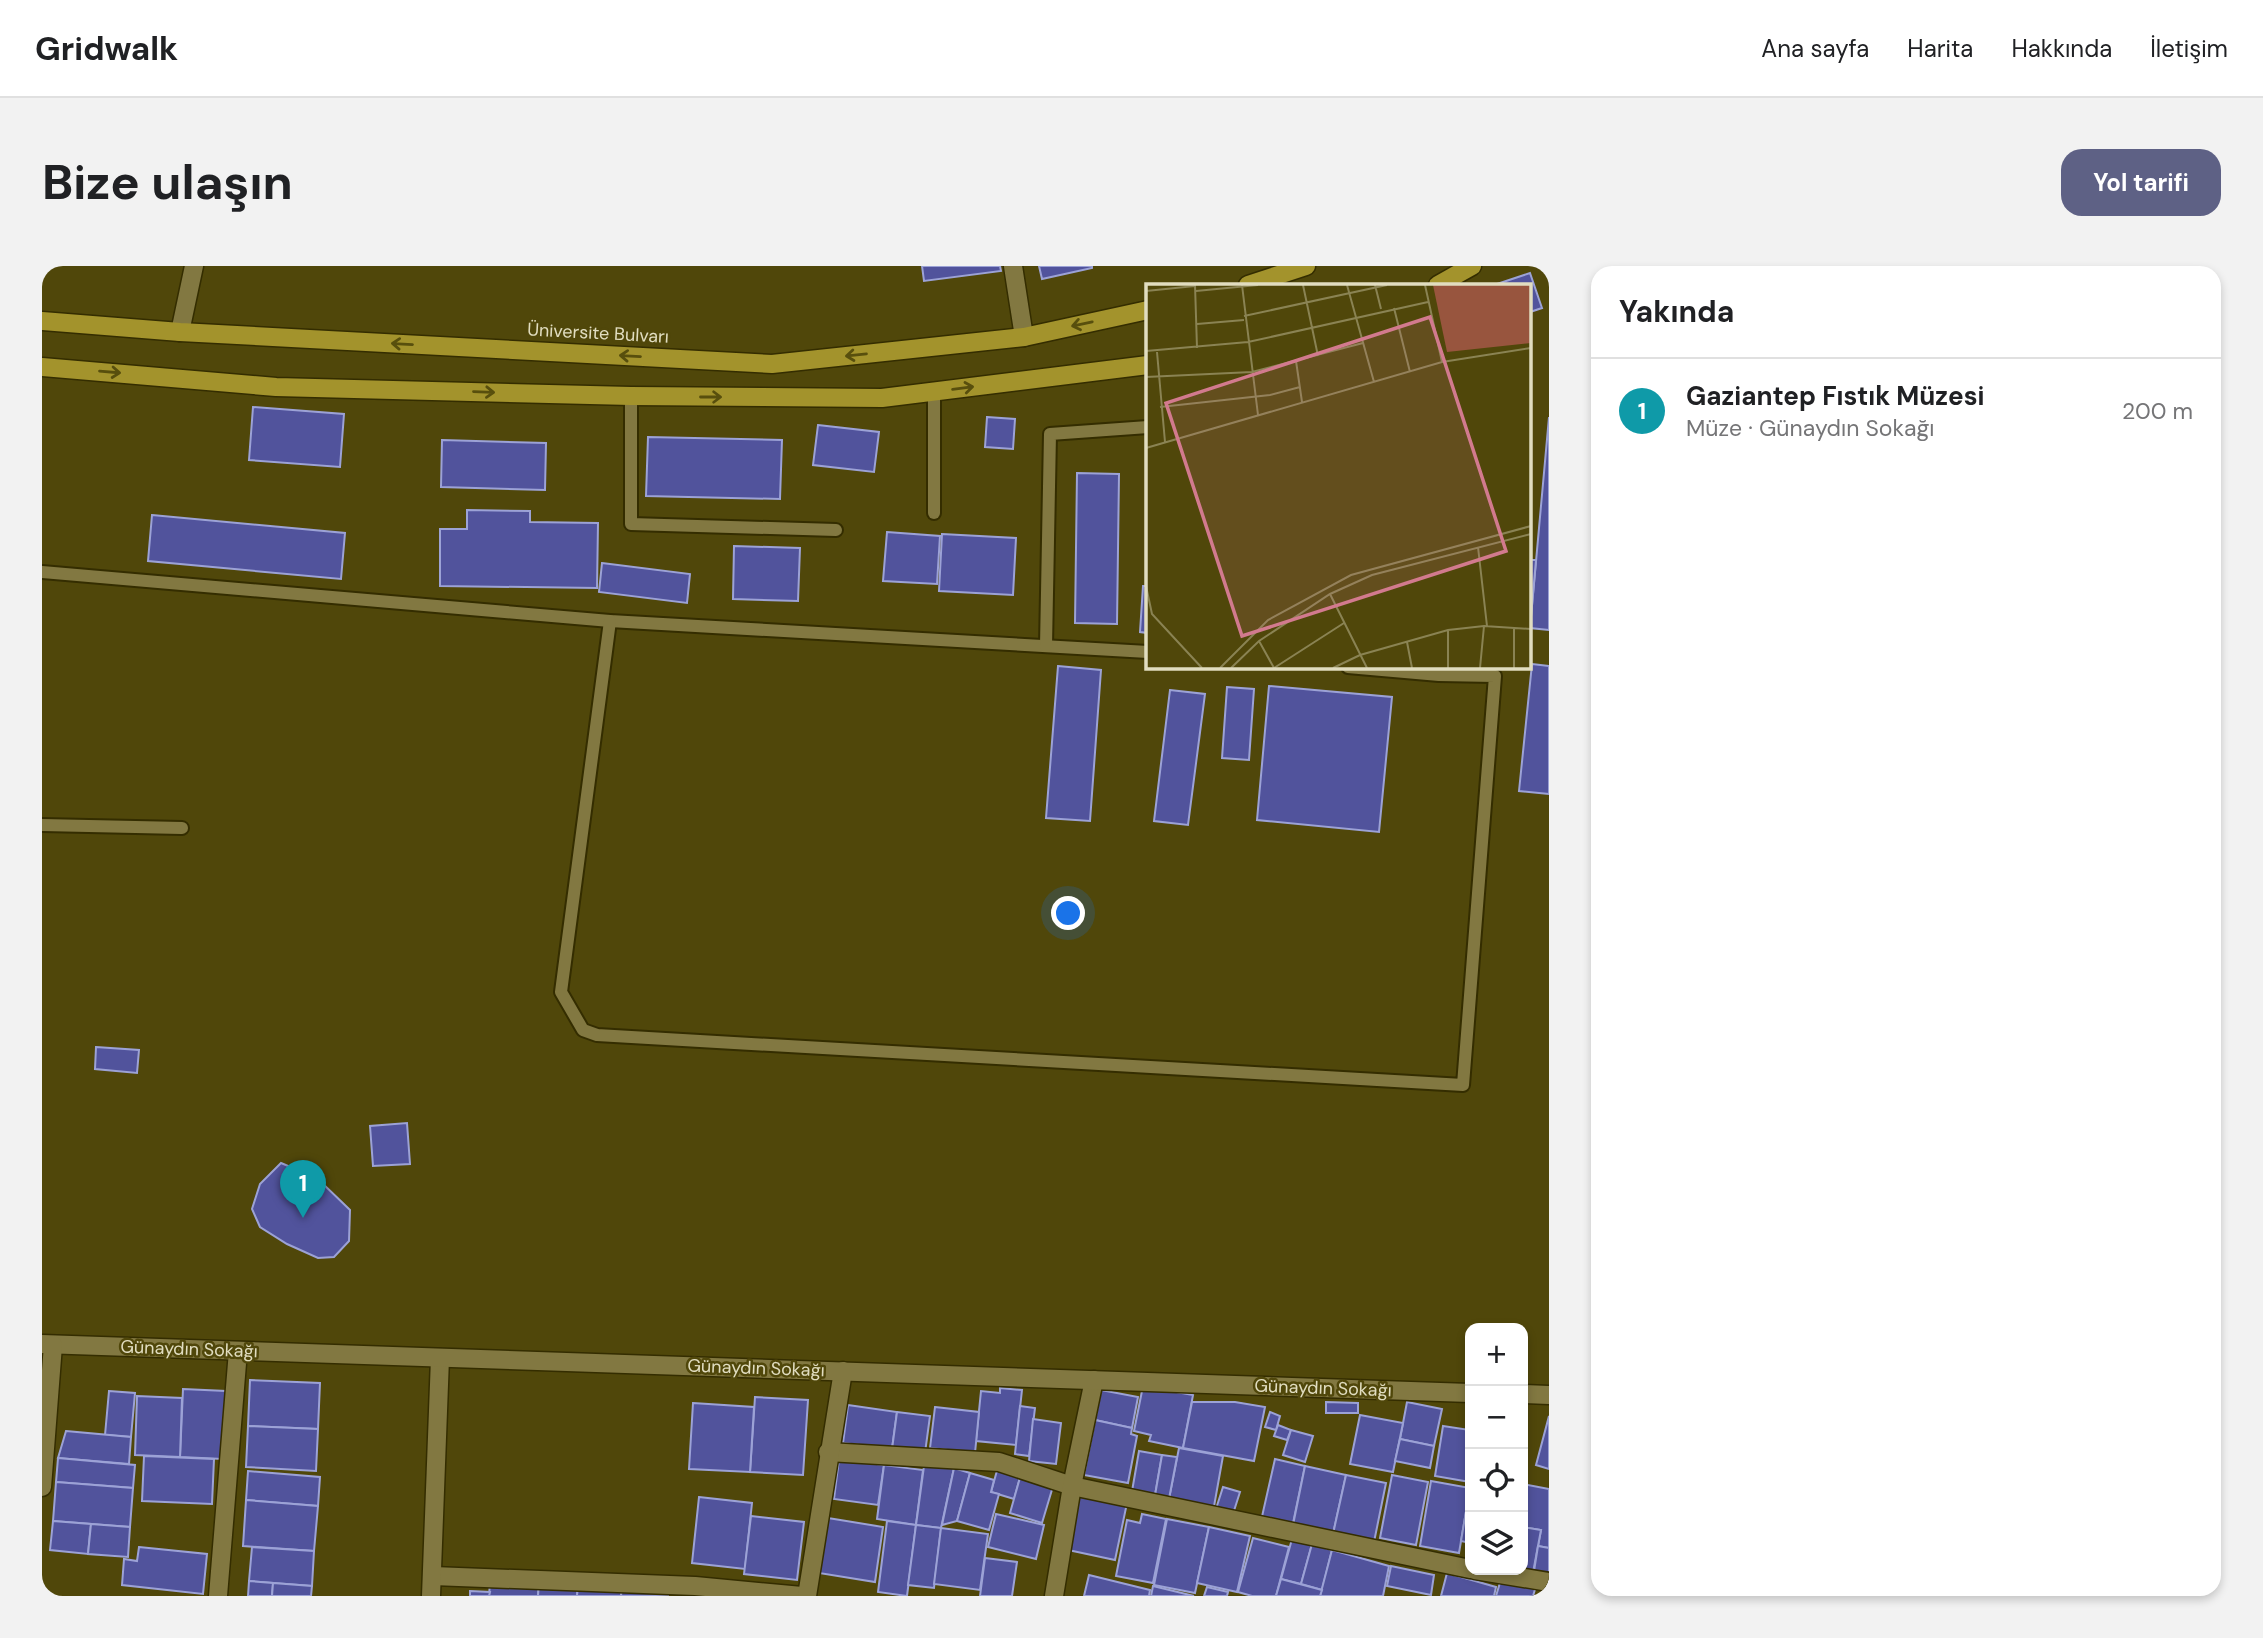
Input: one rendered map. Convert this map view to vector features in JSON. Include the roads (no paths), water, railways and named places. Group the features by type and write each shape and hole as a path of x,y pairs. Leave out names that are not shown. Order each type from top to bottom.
{"main road":[{"path":"1251,284 1306,266"},
{"path":"1440,284 1472,266"},
{"name":"Üniversite Bulvarı","path":"42,321 180,332 772,364 1024,337 1146,310"},
{"path":"42,367 276,387 631,396 882,398 1146,365"}],"street":[{"path":"180,332 194,266"},
{"path":"1013,266 1024,337"},
{"path":"42,1487 48,1344"},
{"name":"Günaydın Sokağı","path":"48,1344 1465,1393"},
{"path":"218,1596 238,1351"},
{"path":"431,1596 440,1358"},
{"path":"433,1576 805,1596 843,1371"},
{"path":"1054,1596 1072,1486 1094,1380"},
{"path":"1528,1394 1549,1395"},
{"path":"828,1452 999,1462 1072,1486 1465,1568"},
{"path":"1505,1575 1549,1583"}],"lane":[{"path":"934,392 934,513"},
{"path":"631,396 631,524 836,530"},
{"path":"1046,646 1050,434 1146,427"},
{"path":"42,572 610,621 1146,652"},
{"path":"610,621 561,992 583,1030 597,1035 1463,1085 1495,676 1371,668"},
{"path":"42,825 182,828"}],"place":[{"name":"Gaziantep Fıstık Müzesi","path":"303,1218"}]}
